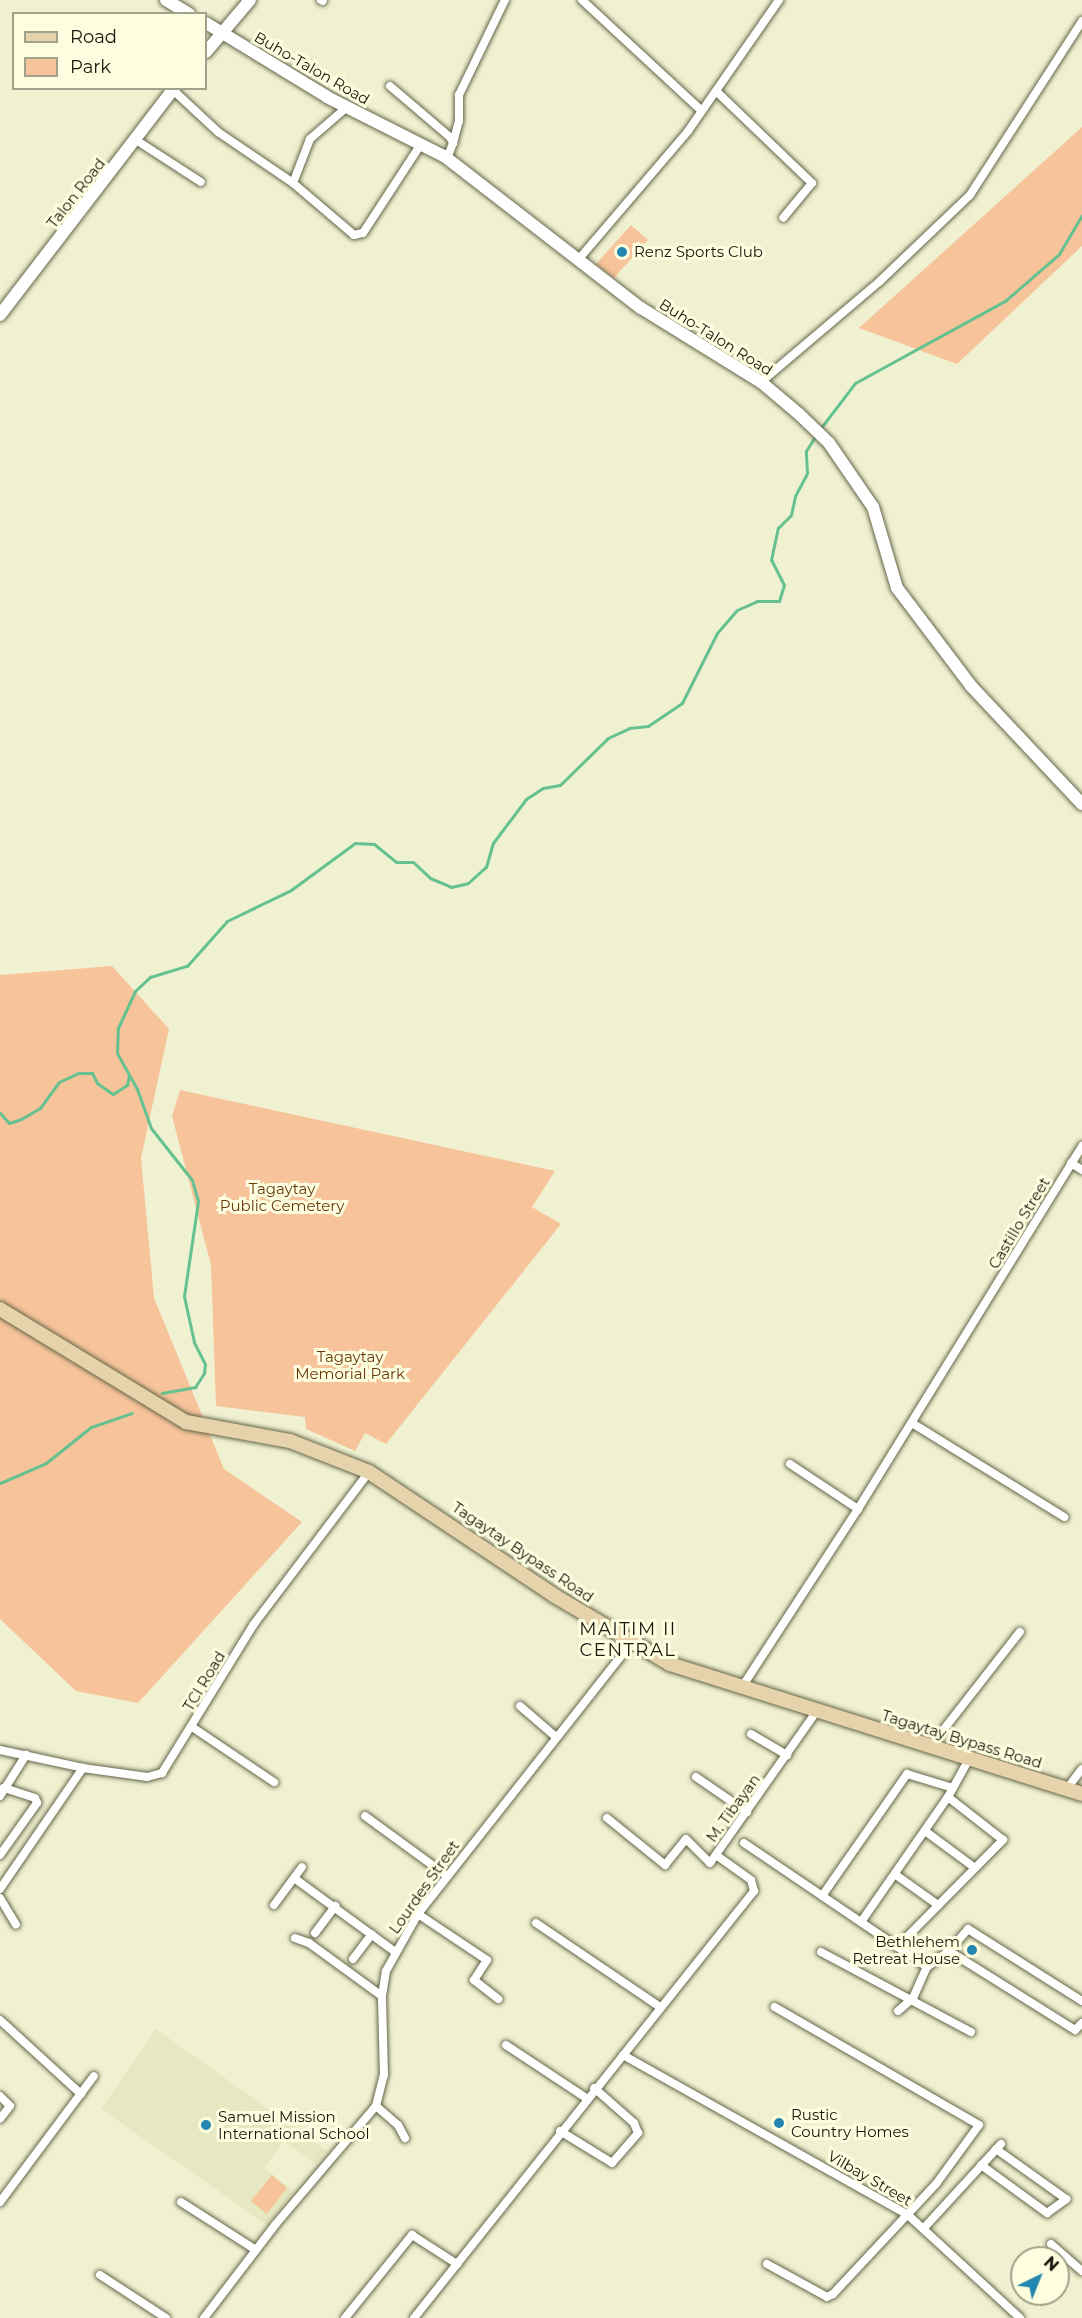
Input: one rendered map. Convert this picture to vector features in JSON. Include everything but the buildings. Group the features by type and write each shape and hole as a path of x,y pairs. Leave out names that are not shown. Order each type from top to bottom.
{"main road":[{"name":"Tagaytay Bypass Road","path":"0,1309 180,1420 290,1441 369,1472 631,1643 670,1664 1082,1794"}],"street":[{"path":"166,0 186,12"},
{"path":"207,51 250,0"},
{"path":"447,159 459,121 459,95 505,0"},
{"path":"582,0 702,111"},
{"path":"578,260 702,111 778,0"},
{"path":"761,382 856,303 970,195 1082,21"},
{"name":"Buho-Talon Road","path":"207,24 347,107 447,159 641,308 761,382 800,415 829,442 873,507 897,588 971,686 1082,804"},
{"path":"390,86 453,143"},
{"name":"Talon Road","path":"0,315 173,90"},
{"path":"175,90 218,132 292,183 354,235 360,235 421,144"},
{"path":"716,91 812,183 783,218"},
{"path":"292,183 310,139 347,107"},
{"path":"136,140 201,182"},
{"name":"Castillo Street","path":"742,1687 858,1509 1082,1146"},
{"path":"1071,1163 1082,1170"},
{"path":"912,1423 1064,1517"},
{"path":"790,1464 858,1509"},
{"name":"TCI Road","path":"0,1750 83,1768 147,1777 162,1773 254,1624 369,1472"},
{"path":"930,1747 1020,1632"},
{"name":"Lourdes Street","path":"204,2318 256,2250 376,2106 384,2075 382,1996 386,1971 418,1914 446,1875 631,1643"},
{"path":"520,1706 556,1737"},
{"name":"M. Tibayan","path":"607,1818 665,1865 686,1839 710,1863 817,1711"},
{"path":"192,1727 274,1782"},
{"path":"751,1734 787,1755"},
{"path":"0,1855 37,1803 35,1798 2,1791 26,1755"},
{"path":"861,1923 948,1797 969,1759"},
{"path":"0,1889 83,1768"},
{"path":"1066,1790 1082,1769"},
{"path":"822,1896 907,1774 953,1788"},
{"path":"696,1777 747,1812"},
{"path":"897,1947 1003,1840 948,1797"},
{"path":"365,1816 446,1875"},
{"path":"925,1831 975,1868"},
{"path":"744,1843 927,1967"},
{"path":"414,2318 586,2098 754,1891 751,1880 716,1855"},
{"path":"274,1905 302,1867"},
{"path":"896,1875 938,1905"},
{"path":"294,1878 395,1952"},
{"path":"0,1898 16,1925"},
{"path":"315,1933 335,1906"},
{"path":"418,1914 487,1960 474,1980 498,1999"},
{"path":"536,1923 660,2007"},
{"path":"898,2011 913,1998 927,1967 949,1951 968,1929 1082,2001"},
{"path":"353,1959 372,1934"},
{"path":"295,1938 309,1943 382,1996"},
{"path":"949,1951 1075,2030 1082,2023"},
{"path":"821,1952 913,1998 971,2032"},
{"path":"767,2264 827,2297 908,2215 979,2126 775,2007"},
{"path":"0,2020 81,2094"},
{"path":"506,2045 586,2098"},
{"name":"Vilbay Street","path":"623,2055 908,2215 1020,2318"},
{"path":"0,2202 94,2076"},
{"path":"560,2131 612,2163 638,2133 634,2123 594,2088"},
{"path":"0,2096 10,2106 0,2119"},
{"path":"376,2106 398,2125 405,2138"},
{"path":"924,2228 981,2165 999,2146 1066,2199 1047,2213 981,2165"},
{"path":"0,2184 9,2189"},
{"path":"181,2202 256,2250"},
{"path":"345,2318 412,2235 457,2264"},
{"path":"1052,2244 1082,2271"},
{"path":"100,2275 166,2318"}],"shaded area":[{"name":"Samuel Mission International School","path":"156,2029 327,2151 316,2164 284,2141 264,2168 294,2191 267,2225 101,2109"}],"green space":[{"path":"1082,127 1082,246 957,364 859,328"},
{"name":"Renz Sports Club","path":"631,225 648,240 614,278 596,264"},
{"path":"112,966 169,1029 141,1158 154,1298 224,1469 302,1522 138,1703 76,1691 0,1619 0,975"},
{"name":"Tagaytay Public Cemetery","path":"180,1090 555,1171 532,1207 561,1224 386,1444 365,1433 355,1451 306,1429 305,1417 216,1406 211,1265 172,1116"},
{"path":"272,2175 287,2188 267,2214 251,2201"}],"waterway":[{"path":"820,429 855,383 1005,301 1059,254 1082,215"},
{"path":"162,1393 195,1387 204,1373 205,1364 194,1342 184,1296 198,1201 192,1180 151,1128 137,1089 117,1053 118,1028 135,991 150,977 187,966 227,921 291,890 355,843 374,844 396,862 413,862 430,878 451,887 468,883 486,867 493,843 526,799 543,788 560,785 608,738 629,728 648,726 682,703 717,633 737,610 757,601 779,601 784,585 771,560 778,528 791,515 795,496 807,473 806,451 816,435"},
{"path":"0,1113 9,1123 21,1119 40,1108 59,1082 78,1073 92,1073 97,1083 113,1094 127,1085 129,1075"},
{"path":"0,1483 46,1463 91,1427 132,1413"}],"place":[{"name":"Renz Sports Club","path":"622,252"},
{"name":"Bethlehem Retreat House","path":"972,1950"},
{"name":"Rustic Country Homes","path":"779,2123"},
{"name":"Samuel Mission International School","path":"206,2125"}],"district":[{"name":"MAITIM II CENTRAL","path":"628,1640"}],"park label":[{"name":"Tagaytay Memorial Park","path":"350,1364"}]}
